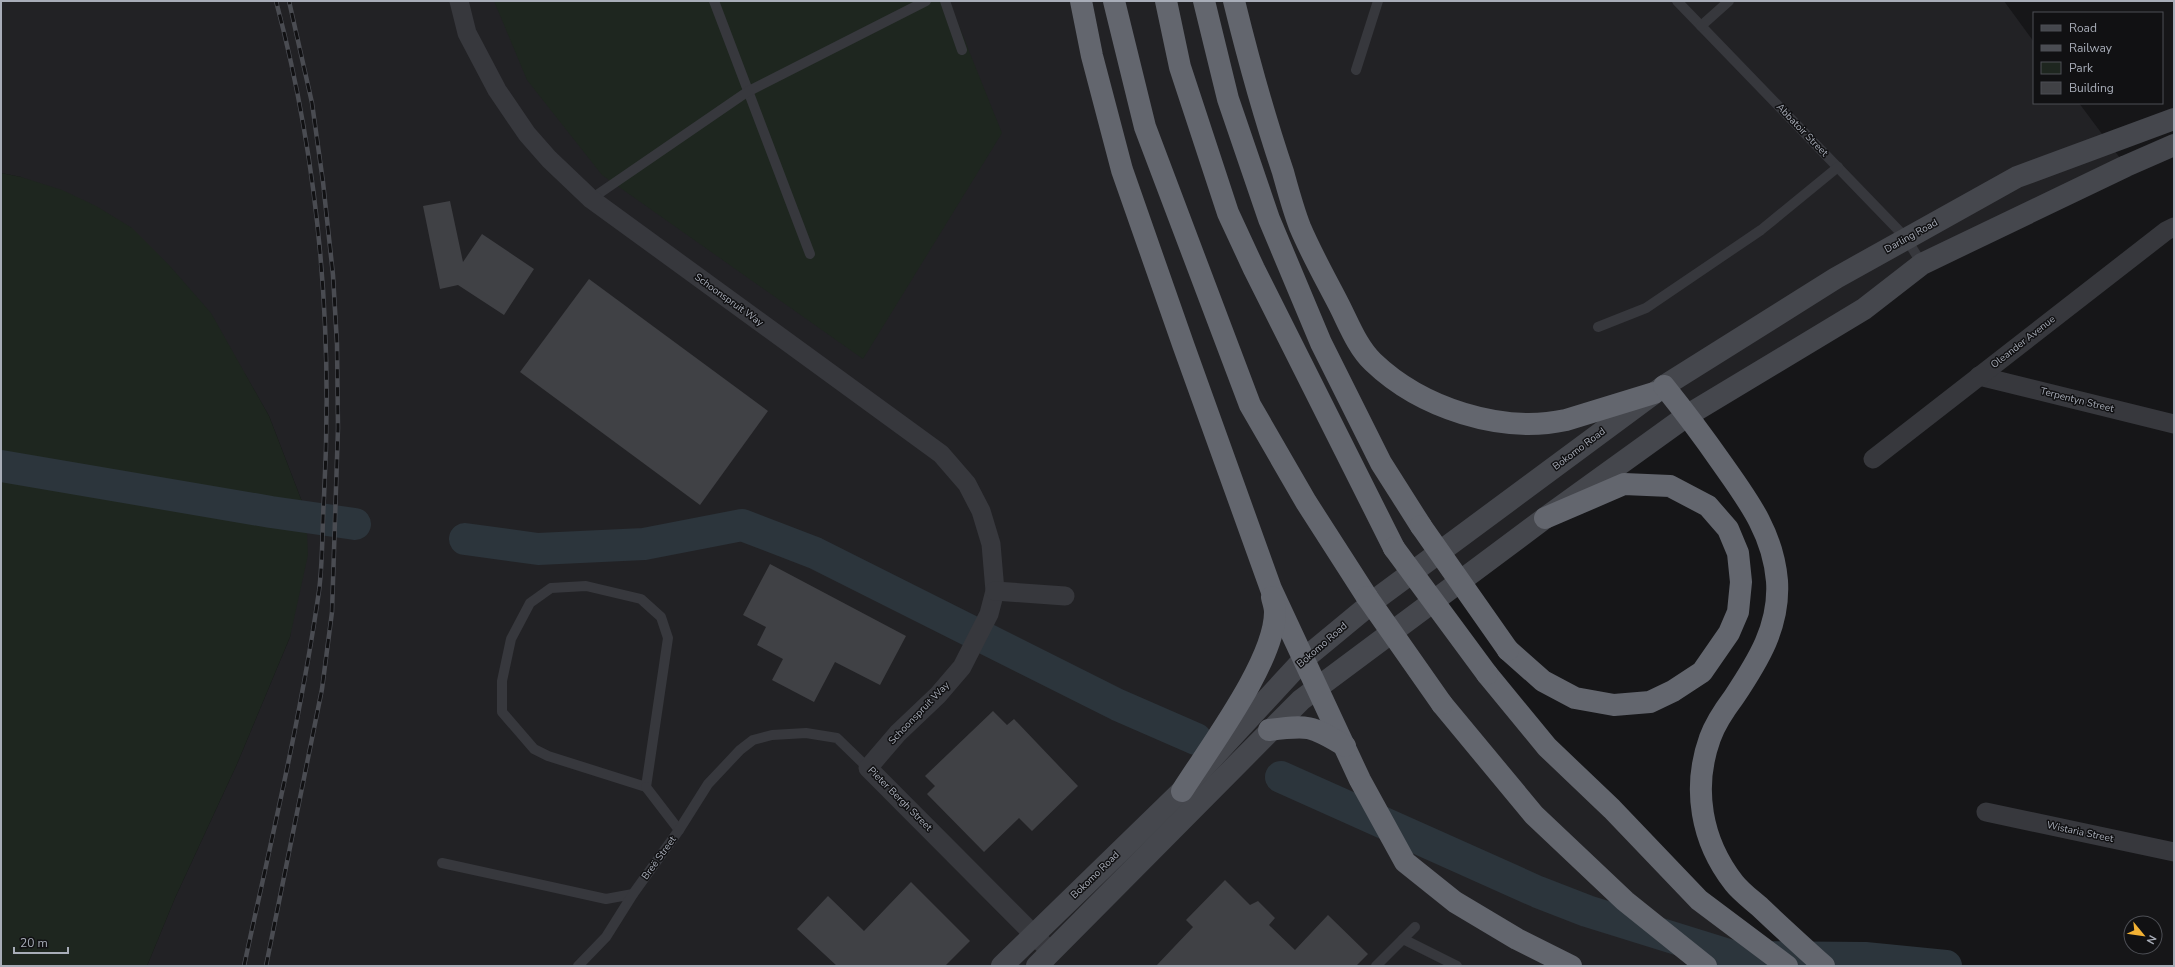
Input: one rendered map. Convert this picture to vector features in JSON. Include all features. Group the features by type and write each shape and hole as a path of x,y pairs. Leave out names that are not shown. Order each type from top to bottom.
{"highway":[{"path":"1081,1 1092,56 1122,170 1271,589 1318,686 1360,780 1405,862 1455,902 1517,939 1571,966"},
{"path":"1114,1 1145,127 1250,405 1306,502 1367,597 1442,704 1534,815 1625,901 1706,966"},
{"path":"1166,1 1180,67 1228,213 1257,276 1394,548 1486,674 1547,747 1612,809 1699,900 1787,966"},
{"path":"1204,1 1228,99 1269,219 1321,343 1382,463 1421,526 1508,650 1542,680 1575,698 1614,704 1650,702 1673,691 1702,672 1729,633 1738,612 1741,582 1738,553 1728,529 1708,506 1670,486 1624,484 1544,518"},
{"path":"1234,1 1275,149 1300,227 1355,336 1373,362 1405,386 1431,400 1474,416 1516,424 1551,424 1659,389 1688,415 1756,511 1770,543 1777,581 1775,617 1770,634 1750,672 1727,707 1710,737 1701,772 1701,800 1706,832 1718,858 1734,884 1824,966"},
{"path":"1182,790 1254,677 1266,647 1274,620 1275,611 1271,589"},
{"path":"1269,730 1309,727 1345,746"}],"main road":[{"name":"Darling Road","path":"1659,389 1836,278 2017,177 2174,119"},
{"path":"1044,959 1269,730 1301,700 1544,518 1688,415 1864,309 1922,264 2126,166 2174,145"},
{"name":"Bokomo Road","path":"1002,966 1182,790 1304,659 1379,598 1659,389"}],"street":[{"name":"Schoonspruit Way","path":"458,1 467,33 497,90 527,134 549,159 591,199 941,454 967,484 981,512 991,544 995,590 989,614 962,667 938,695 898,733 868,768"},
{"name":"Oleander Avenue","path":"1873,459 2166,230 2174,227"},
{"name":"Terpentyn Street","path":"1979,376 2174,424"},
{"path":"995,590 1065,596"},
{"name":"Pieter Bergh Street","path":"868,768 1034,934 1044,959"},
{"name":"Wistaria Street","path":"1986,812 2174,852"}],"lane":[{"path":"714,1 747,92 810,254"},
{"path":"591,199 747,92 926,1"},
{"path":"945,1 962,50"},
{"path":"1356,70 1378,1"},
{"name":"Abbatoir Street","path":"1677,1 1906,238 1922,264"},
{"path":"1701,26 1729,1"},
{"path":"1598,327 1646,308 1761,230 1838,167"},
{"path":"646,787 668,638 661,617 642,599 586,586 551,588 530,603 511,639 502,681 502,712 534,749 555,758 646,787 679,830"},
{"name":"Pieter Bergh Street","path":"740,750 753,740 760,738 772,735 806,733 837,738 868,768"},
{"name":"Breë Street","path":"578,966 606,937 633,894 679,830 708,784 740,750"},
{"path":"442,863 606,899 633,894"},
{"path":"1376,966 1415,928"},
{"path":"1403,939 1457,966"}],"shaded area":[{"path":"1,1 2004,1 2033,41 2033,104 2080,104 2126,166 1922,264 1437,599 1547,747 1787,966 147,966 175,898 237,764 290,637 306,512 269,416 245,374 21,177 1,173"}],"green space":[{"path":"494,1 949,1 1002,133 863,359 602,175 527,80"},
{"path":"1,173 21,177 62,190 96,206 132,228 169,265 211,313 269,416 306,512 308,555 290,637 237,764 175,898 147,966 1,966"}],"building":[{"path":"450,201 463,262 482,234 534,269 504,315 458,285 440,289 423,206"},
{"path":"589,279 768,411 700,505 520,372"},
{"path":"770,564 906,636 880,685 835,662 814,702 772,680 783,659 757,645 766,627 743,615"},
{"path":"993,711 1007,725 1014,719 1078,786 1032,831 1019,818 984,852 927,794 935,786 925,776"},
{"path":"1225,880 1250,905 1258,901 1275,918 1269,925 1295,950 1328,915 1368,954 1356,966 1156,966 1193,927 1186,920"},
{"path":"911,882 970,941 945,966 837,966 797,929 828,896 864,931"}],"waterway":[{"path":"1,466 271,512 355,524"},
{"path":"465,539 538,549 644,544 742,525 815,553 1118,705 1196,739"},
{"path":"1281,777 1538,892 1587,911 1735,957 1865,958 1946,966"}],"railway":[{"path":"244,966 285,779 312,638 321,568 326,435 326,372 320,247 303,123 291,62 276,1"},
{"path":"266,966 322,689 332,612 338,428 337,344 333,275 323,182 312,103 289,1"}]}
